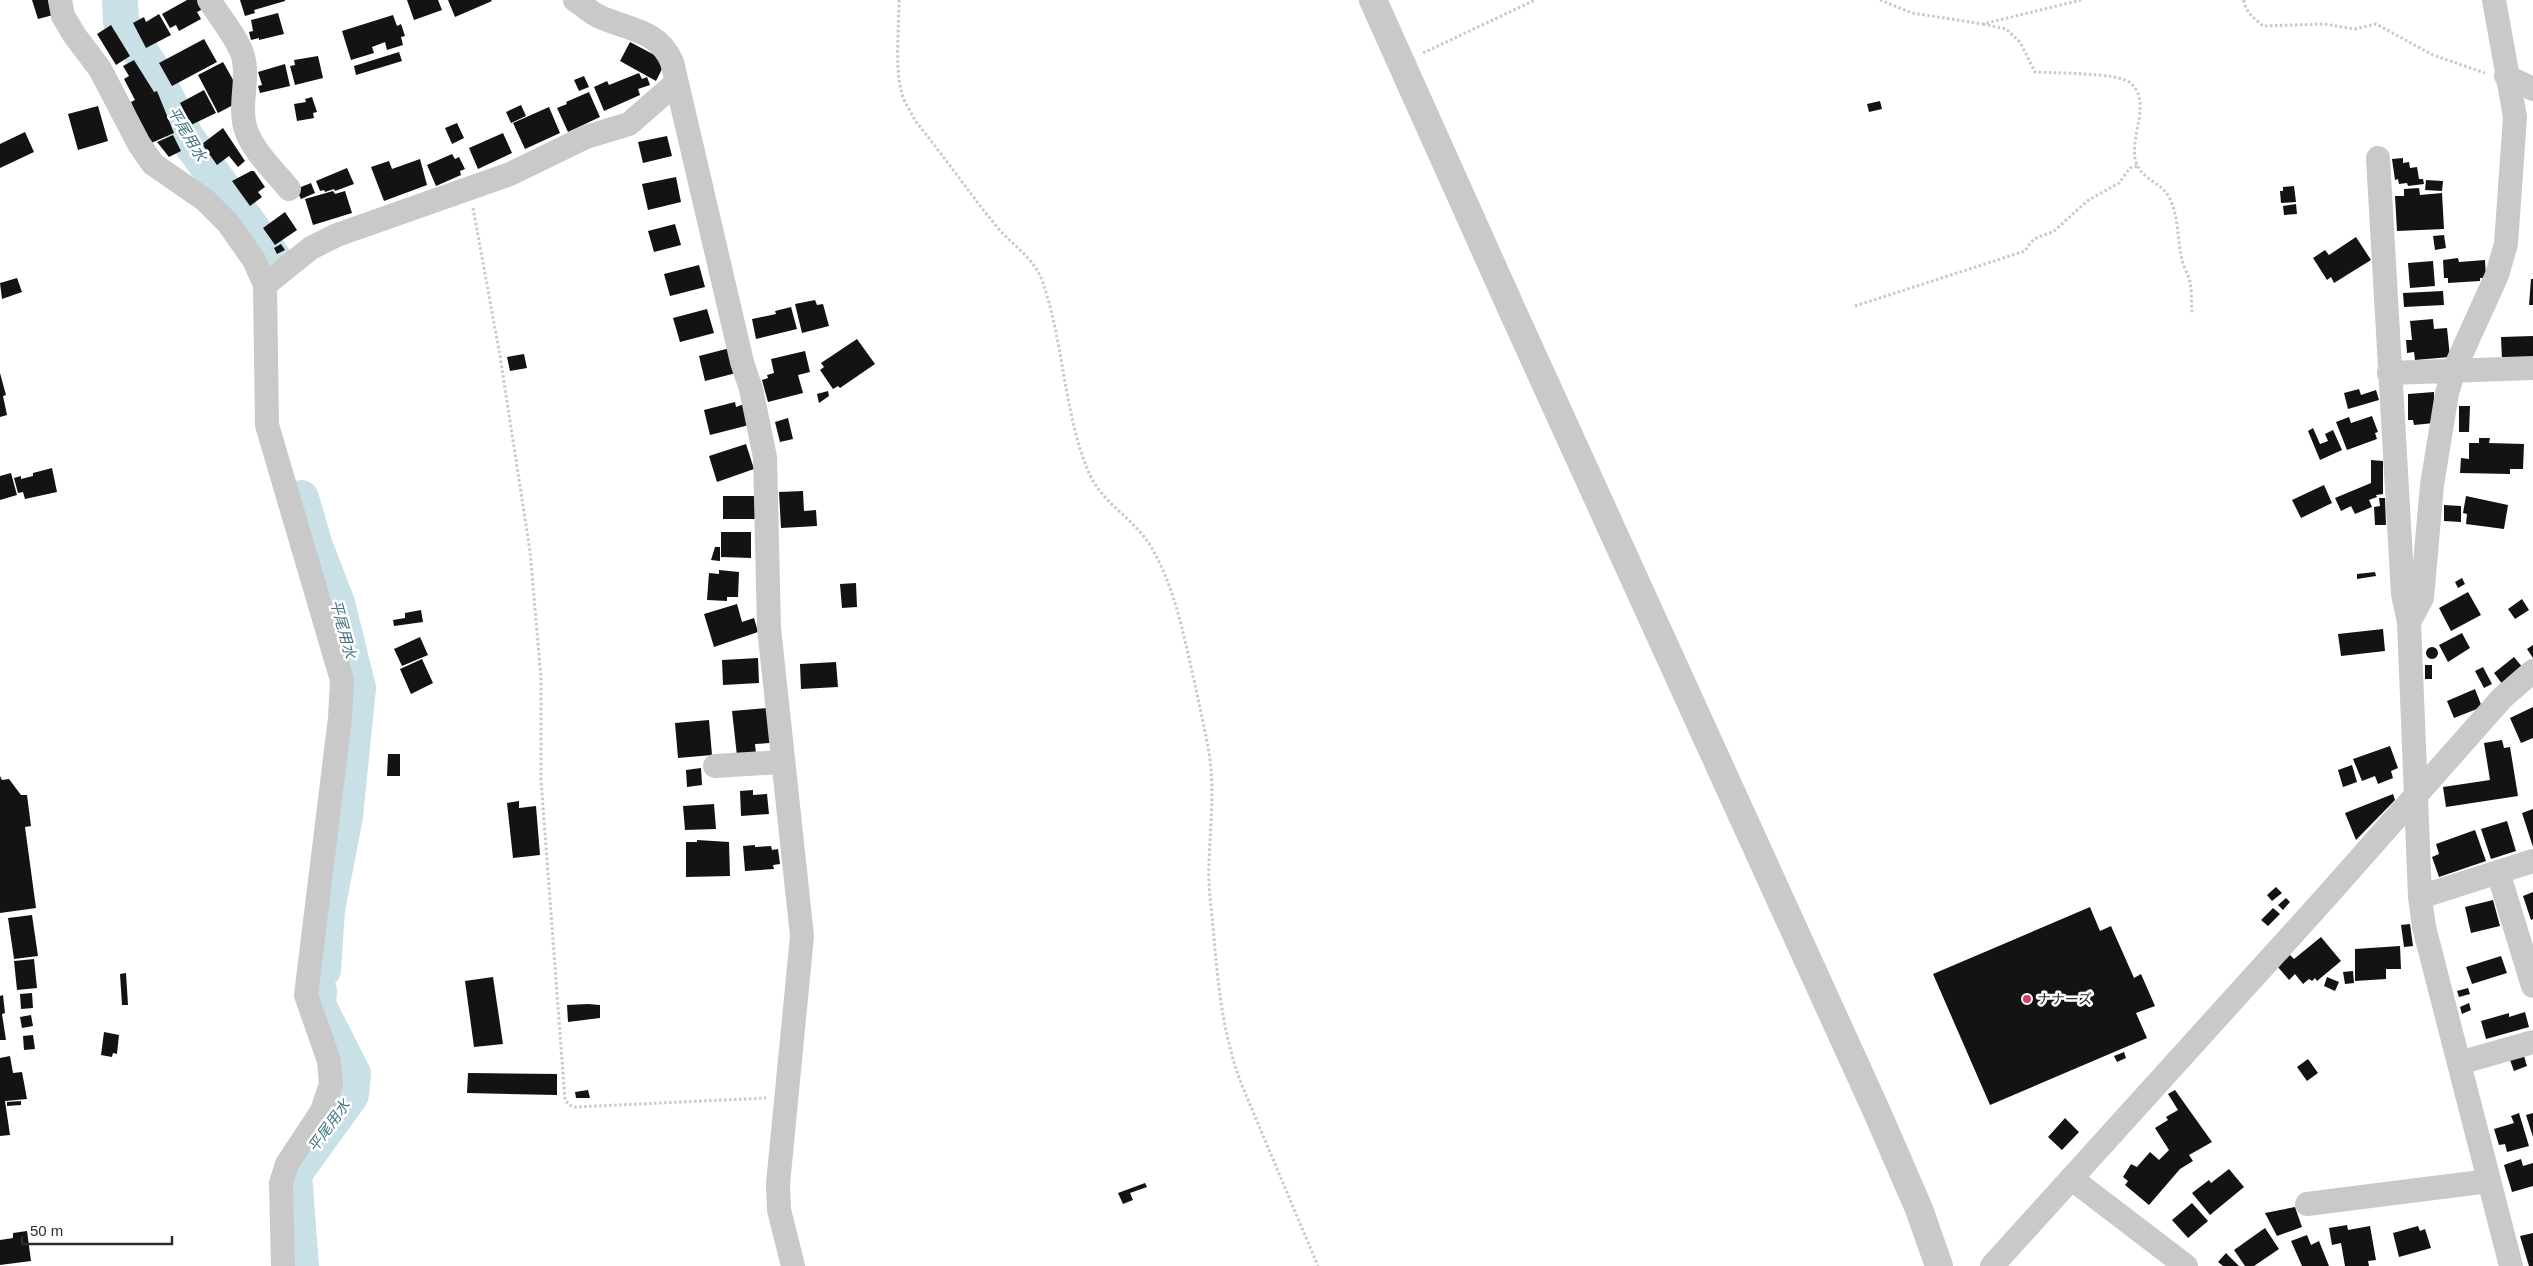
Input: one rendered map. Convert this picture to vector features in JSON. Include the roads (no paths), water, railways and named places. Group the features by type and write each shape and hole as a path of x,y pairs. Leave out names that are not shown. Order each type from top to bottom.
{"street":[{"path":"60,0 64,16 75,36 100,69 139,144 153,164 205,200 228,223 254,260 265,285 267,425 342,680 340,718 306,995 329,1061 331,1084 322,1111 287,1164 280,1183 283,1266"},
{"path":"209,0 242,54 246,71 243,120 246,130 254,146 289,189"},
{"path":"575,0 597,15 631,30 650,35 666,48 669,55 742,362 751,388 765,457 769,628 802,936 778,1193 779,1210 793,1266"},
{"path":"1373,0 1500,284 1877,1112 1919,1209 1939,1266"},
{"path":"2408,622 2422,598 2432,484 2447,393 2454,370 2497,275 2506,244 2514,116 2494,0"},
{"path":"2506,76 2533,89"},
{"path":"265,285 311,248 337,235 510,174 586,137 629,124 676,83"},
{"path":"2378,158 2403,594 2408,622 2420,897 2430,955 2511,1266"},
{"path":"2389,374 2533,368"},
{"path":"1992,1266 2327,896 2416,793 2502,698 2533,671"},
{"path":"715,766 782,762"},
{"path":"2420,897 2533,861"},
{"path":"2498,872 2533,986"},
{"path":"2458,1064 2533,1042"},
{"path":"2072,1179 2186,1266"},
{"path":"2306,1204 2489,1180"}],"waterway":[{"name":"平尾用水","path":"120,2 121,22 152,69 186,137 273,257"},
{"name":"平尾用水","path":"301,498 315,546 337,603 358,688 345,816 327,910 323,970"},
{"name":"平尾用水","path":"301,1266 294,1174 351,1095 353,1074 318,1005 319,991"}],"place":[{"name":"ナナーズ","path":"2027,999"}]}
